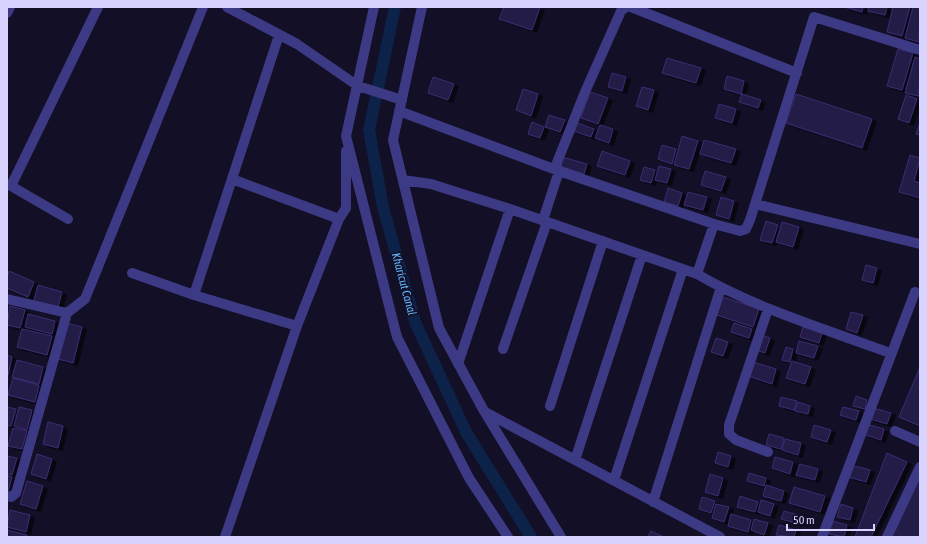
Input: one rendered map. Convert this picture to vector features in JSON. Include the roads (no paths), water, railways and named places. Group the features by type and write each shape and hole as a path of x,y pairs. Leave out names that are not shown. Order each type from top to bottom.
{"street":[{"path":"7,13 10,7"},
{"path":"68,219 9,185 98,7"},
{"path":"7,496 11,497 16,493 67,313 85,299 203,7"},
{"path":"227,7 297,44 359,87 401,100"},
{"path":"422,7 393,140 439,328 484,411 561,537"},
{"path":"503,349 545,221 559,171 556,165 585,92 621,11 626,7"},
{"path":"631,7 797,73"},
{"path":"225,537 297,326 339,218 346,208 346,136 352,103 359,87 371,8"},
{"path":"399,111 559,171 714,224 740,231 746,229 755,204 815,12 920,50"},
{"path":"194,295 279,35"},
{"path":"346,136 397,337 469,478 508,537"},
{"path":"232,179 339,218"},
{"path":"403,180 431,184 510,209 683,269 697,274 721,288 768,308 890,353"},
{"path":"755,204 920,244"},
{"path":"458,364 510,209"},
{"path":"697,274 714,224"},
{"path":"550,406 603,241"},
{"path":"575,460 642,255"},
{"path":"614,480 683,269"},
{"path":"132,273 194,295 297,326"},
{"path":"654,502 721,288"},
{"path":"822,537 890,353 915,292"},
{"path":"7,299 67,313"},
{"path":"768,308 729,425 729,434 736,440 768,452"},
{"path":"484,411 720,537"},
{"path":"895,431 920,442"},
{"path":"887,537 920,467"}],"waterway":[{"name":"Kharicut Canal","path":"395,7 369,130 383,207 415,322 466,432 531,537"}]}
